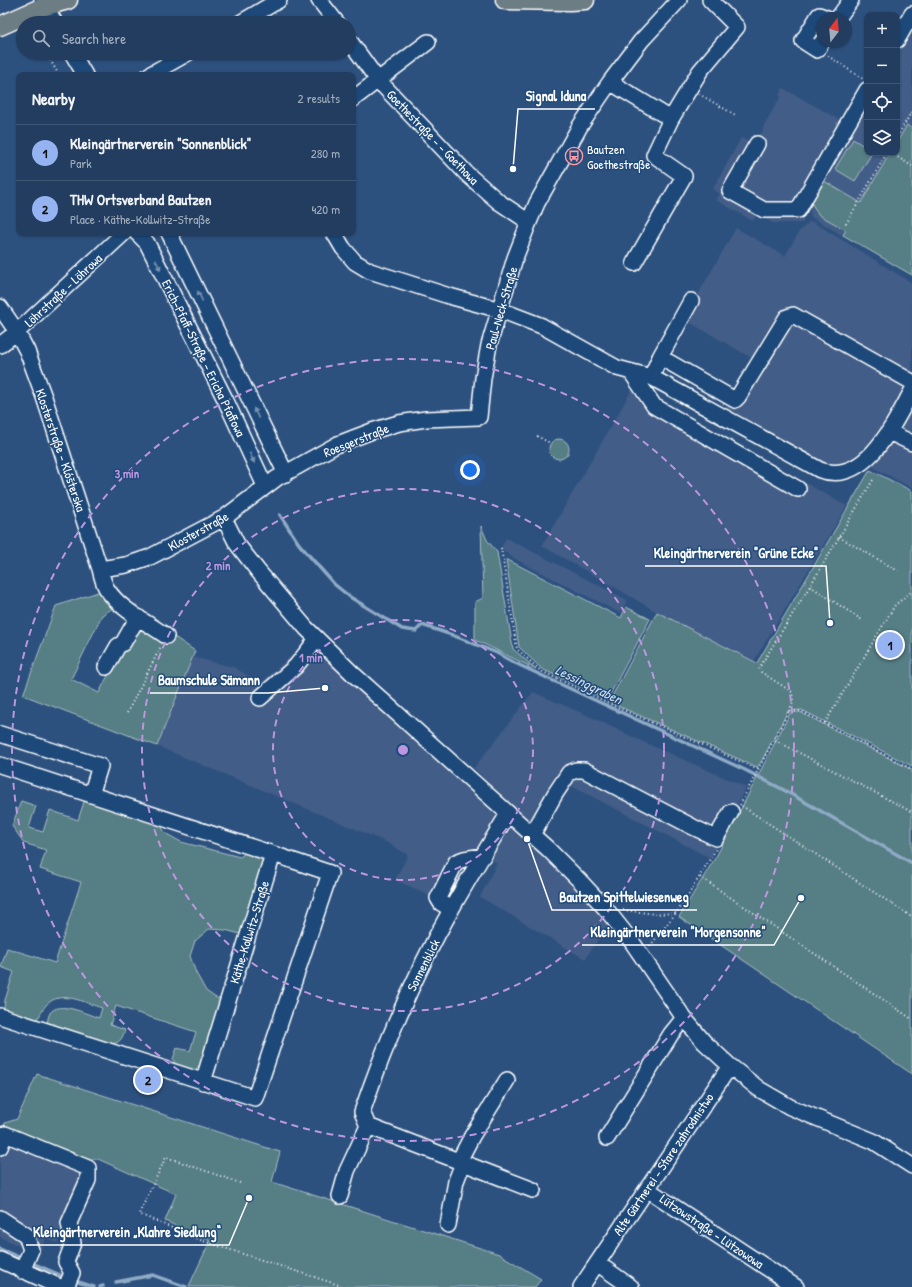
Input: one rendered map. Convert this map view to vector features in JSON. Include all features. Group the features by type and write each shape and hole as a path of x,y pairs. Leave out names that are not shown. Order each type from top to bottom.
{"main road":[{"path":"19,16 44,3 68,0"},
{"path":"505,0 585,0"},
{"path":"0,26 16,18"}],"street":[{"path":"252,16 279,0"},
{"path":"319,0 331,16"},
{"name":"Paul-Neck-Straße","path":"479,417 482,378 489,345 528,222 537,203 580,126 610,82 641,41 679,0"},
{"path":"634,263 684,176 654,155 671,119 700,71 737,27 710,0"},
{"path":"842,12 851,0"},
{"path":"44,3 51,16"},
{"path":"900,35 912,14"},
{"path":"816,20 803,40 816,45"},
{"path":"356,96 377,79 428,42"},
{"name":"Goethestraße - - Goethowa","path":"356,50 377,79 467,174 499,202 528,222"},
{"path":"76,60 83,72"},
{"path":"154,72 176,60"},
{"path":"610,82 671,119"},
{"path":"757,144 730,191 764,210 798,210 864,95"},
{"name":"Löhrstraße - Löhrowa","path":"0,345 18,332 121,236"},
{"name":"Erich-Pfaff-Straße – Ericha Pfaffowa","path":"140,236 147,243 226,401 265,486"},
{"name":"Erich-Pfaff-Straße – Ericha Pfaffowa","path":"170,236 286,474"},
{"path":"336,236 343,248 355,262 370,271 449,296 500,310 542,326 617,368 652,377 813,467 830,474 852,469 876,450 889,432 912,391"},
{"path":"652,377 660,357 691,301"},
{"name":"Klosterstraße - Klóšterska","path":"0,307 18,332 44,396 103,581 108,590 121,605 166,636"},
{"path":"660,357 734,400 738,397 787,317 793,316 912,382"},
{"path":"631,372 654,406 798,489"},
{"name":"Roesgerstraße","path":"286,474 338,444 372,431 399,423 426,419 479,417"},
{"path":"889,432 912,443"},
{"name":"Klosterstraße","path":"100,568 126,565 150,557 224,518 265,486 286,474"},
{"path":"224,518 237,544 263,578 311,623 317,639 356,668 580,881 610,914 632,942 684,1018 704,1042 730,1066 759,1089 790,1107 873,1140 912,1166"},
{"path":"106,667 118,646 123,643 138,617"},
{"path":"260,698 296,666 317,639"},
{"path":"0,734 100,766 91,795"},
{"path":"0,765 330,873 256,1098 0,1016"},
{"path":"532,835 555,794 569,773 576,770 584,770 716,838 735,808"},
{"name":"Sonnenblick","path":"368,1126 362,1112 407,995 451,909 508,814"},
{"name":"Käthe-Kollwitz-Straße","path":"203,1082 273,854"},
{"path":"607,1138 671,1034 684,1018"},
{"name":"Alte Gärtnerei - Stare zahrodnistwo","path":"581,1287 730,1066"},
{"path":"448,1225 461,1162 472,1136 508,1080"},
{"path":"340,1196 347,1171 368,1126 534,1190"},
{"path":"0,1147 5,1134 88,1168 88,1180 69,1224 72,1243 66,1262 72,1273 59,1287 0,1260"},
{"name":"Lützowstraße - Lützowowa","path":"647,1189 796,1287"},
{"path":"0,1218 26,1235 31,1250 22,1271"},
{"path":"597,1263 630,1287"}],"path":[{"path":"823,48 864,80"},
{"path":"50,60 57,72"},
{"path":"690,88 737,116"},
{"path":"900,131 912,111"},
{"path":"846,224 885,156"},
{"path":"896,156 912,166"},
{"path":"537,436 550,443"},
{"path":"735,808 752,784 789,711 792,702 792,692 760,672 759,668 873,480"},
{"path":"839,537 898,571"},
{"path":"501,548 517,649 541,671 621,709 755,768 760,768"},
{"path":"810,586 862,620"},
{"path":"825,723 895,605 912,591"},
{"path":"127,713 166,636"},
{"path":"789,711 801,711 912,769"},
{"path":"775,739 912,812"},
{"path":"746,809 912,918"},
{"path":"641,956 684,904 718,847"},
{"path":"700,877 912,1019"},
{"path":"610,914 620,910 656,914 676,913"},
{"path":"240,1183 166,1157 139,1214 203,1241 345,1287"}],"shaded area":[{"path":"912,21 912,276 811,217 808,198 864,100 864,156 900,156 900,40"},
{"path":"783,88 845,123 803,215 803,223 773,223 757,214 753,221 716,200 720,194 713,189 741,138 750,142 762,133 764,125 781,96 779,95"},
{"path":"809,222 813,222 912,283 912,488 869,465 845,479 835,482 827,479 720,419 755,360 684,319 736,228 785,256 799,232"},
{"path":"633,388 847,506 754,661 657,612 542,546"},
{"path":"506,538 627,600 620,613 513,558 501,548"},
{"path":"312,637 414,730 612,919 585,959 480,897 497,863 477,850 444,872 430,897 423,892 395,880 408,855 386,842 157,746 192,657 233,667 261,683"},
{"path":"533,692 746,787 710,858 572,786 540,835 474,768"},
{"path":"0,1134 92,1169 57,1243 46,1238 38,1255 0,1237"}],"green space":[{"path":"907,125 912,129 912,275 843,235 846,230 819,215 808,198 819,178 861,203 888,156 900,156 900,137"},
{"path":"853,139 864,146 864,156 870,156 855,181 835,169"},
{"path":"559,439 566,442 569,449 566,456 559,459 552,456 549,449 552,442"},
{"path":"870,470 912,491 912,766 802,710 788,711 757,767 609,702 657,612 757,663"},
{"path":"481,526 487,540 497,552 513,649 536,669 475,640 475,602 483,598"},
{"path":"506,559 621,618 626,607 650,619 607,700 542,669 519,647"},
{"path":"104,590 118,605 102,615 71,679 99,693 122,648 139,621 173,636 195,651 157,746 23,695 56,606"},
{"path":"800,712 912,770 912,1074 679,917 717,855 790,713"},
{"path":"85,799 160,824 165,833 181,842 240,857 248,851 258,855 267,862 244,935 225,930 209,929 195,941 190,956 196,973 206,991 216,998 223,1000 204,1060 194,1071 175,1064 173,1059 177,1048 190,1051 196,1032 116,1006 110,1025 125,1030 123,1036 117,1043 111,1044 48,1025 50,1013 54,1009 60,1008 73,1009 99,1018 102,1008 81,1001 66,998 52,1000 46,1005 36,1020 4,1009 5,1000 14,972 1,967 7,948 55,963 81,882 40,869 46,850 24,843 12,826 21,801 36,806 29,828 43,832 50,810 78,820"},
{"path":"37,1074 280,1152 272,1182 499,1254 541,1279 535,1287 189,1286 210,1241 165,1221 176,1194 98,1159 93,1159 88,1167 2,1130 5,1123 17,1119"}],"waterway":[{"name":"Lessinggraben","path":"280,515 299,544 334,584 350,597 402,629 416,631 422,625 497,653 515,663 745,770 782,789 912,863"},
{"path":"0,1249 23,1259"},
{"path":"30,1262 67,1278"},
{"path":"116,1282 153,1275 186,1287"},
{"path":"72,1280 94,1287"}],"place":[{"name":"Bautzen Goethestraße","path":"574,156"},
{"name":"Signal Iduna","path":"513,169"},
{"name":"Kleingärtnerverein \"Grüne Ecke\"","path":"830,623"},
{"name":"Kleingärtnerverein \"Sonnenblick\"","path":"890,645"},
{"name":"Baumschule Sämann","path":"325,688"},
{"name":"Bautzen Spittelwiesenweg","path":"527,839"},
{"name":"Kleingärtnerverein \"Morgensonne\"","path":"801,898"},
{"name":"THW Ortsverband Bautzen","path":"148,1080"},
{"name":"Kleingärtnerverein „Klahre Siedlung“","path":"249,1198"}]}
